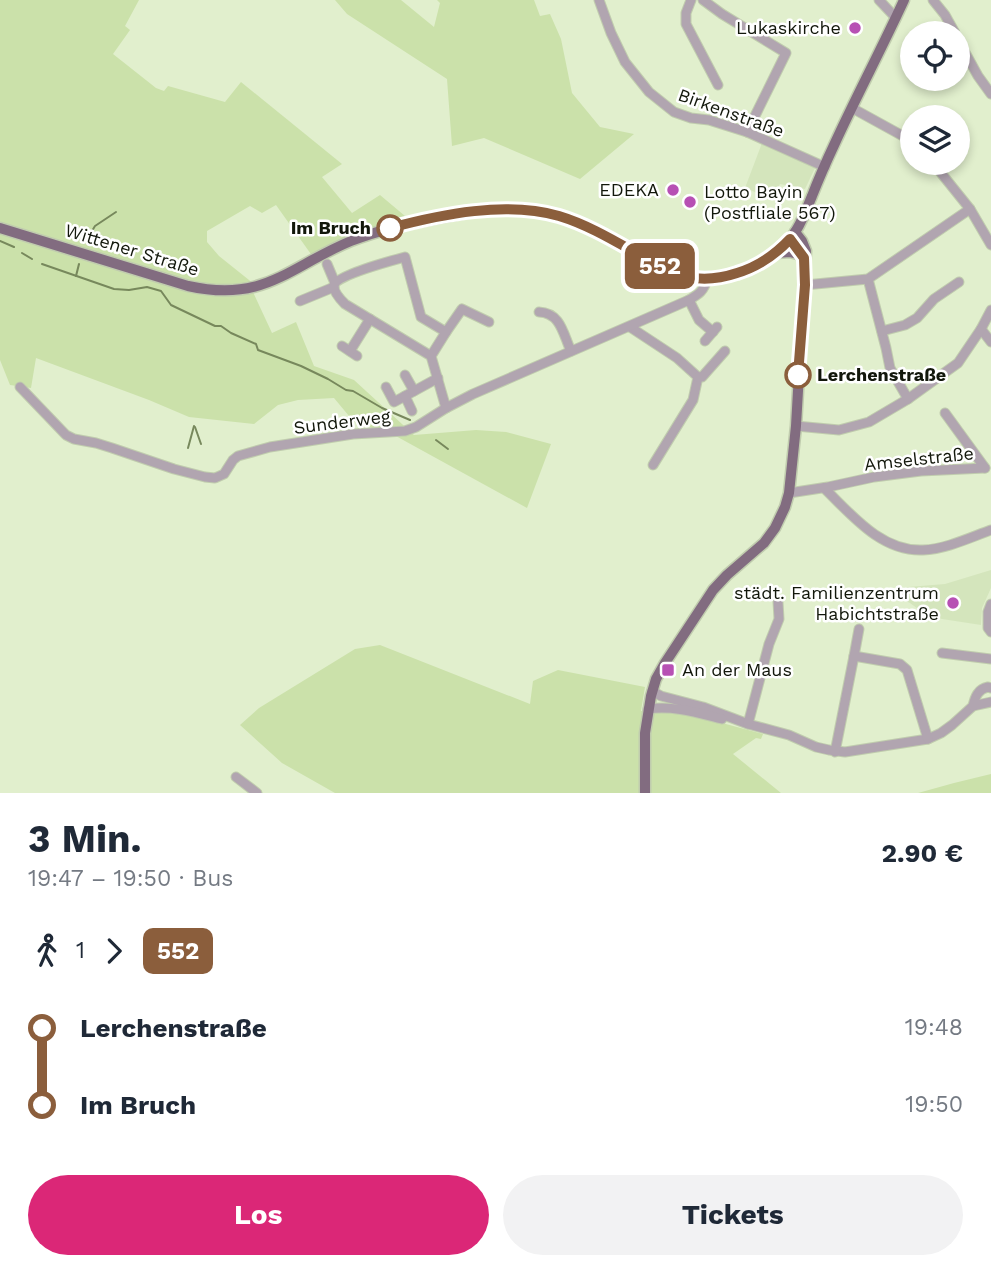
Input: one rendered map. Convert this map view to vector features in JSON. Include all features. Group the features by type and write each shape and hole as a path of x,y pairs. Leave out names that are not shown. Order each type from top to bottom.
{"main road":[{"name":"Wittener Straße","path":"0,228 177,283 208,290 234,291 266,284 344,245 390,228 481,211 533,210 583,225 668,271 707,279 723,278 742,272 776,253 792,236 904,0"},
{"path":"645,793 645,733 656,679 713,590 764,543 775,528 789,493 805,285 803,257 792,236"},
{"path":"776,253 790,252 803,257"}],"street":[{"name":"Birkenstraße","path":"599,0 625,62 649,92 674,112 747,132 825,167"},
{"path":"691,0 686,13 686,24 718,85"},
{"path":"703,0 722,15 786,54 747,132"},
{"path":"879,0 896,18"},
{"path":"933,0 948,21"},
{"path":"970,61 991,94"},
{"path":"852,108 900,134"},
{"path":"943,175 970,209 991,245"},
{"path":"805,285 868,279 970,209"},
{"path":"300,301 360,271 405,257 421,317 446,332"},
{"path":"327,264 340,299 345,304 431,356 446,408"},
{"name":"Sunderweg","path":"20,387 66,435 74,439 96,443 174,469 215,478 224,474 233,460 270,447 342,436 405,431 416,427 473,394 689,300 700,294 707,279"},
{"path":"868,279 890,368 908,398"},
{"path":"882,331 905,325 917,318 934,299 959,282"},
{"path":"689,300 699,320 715,330 705,341"},
{"path":"431,356 462,309 489,322"},
{"path":"796,426 839,430 869,422 958,363 991,310"},
{"path":"539,312 546,312 558,321 571,351"},
{"path":"350,351 370,319"},
{"path":"630,327 698,377"},
{"path":"981,329 991,342"},
{"path":"698,377 702,377 725,351"},
{"path":"405,375 414,391"},
{"path":"653,465 693,400 698,377"},
{"path":"386,387 394,402 438,378"},
{"path":"405,396 412,411"},
{"name":"Amselstraße","path":"789,493 921,471 985,468 945,413"},
{"path":"824,488 872,533 889,544 924,550 957,543 991,530"},
{"path":"748,724 769,644 779,619 778,602"},
{"path":"991,604 988,612 988,628 991,632"},
{"path":"835,752 859,629"},
{"path":"942,653 991,659"},
{"path":"855,656 904,666 910,675 928,739"},
{"path":"648,709 682,710 761,727 835,752 855,751 928,739 952,725 973,706 980,690 991,688"},
{"path":"652,691 748,724"},
{"path":"973,706 991,702"},
{"path":"236,777 257,793"}],"shaded area":[{"path":"0,0 139,0 125,26 130,30 113,54 156,88 164,91 168,86 225,102 241,82 342,164 322,177 352,213 380,195 405,216 405,220 313,257 276,205 262,213 250,206 207,231 207,242 219,256 254,284 233,287 195,284 0,225"},
{"path":"335,0 401,0 434,27 440,3 437,0 534,0 540,16 550,14 561,39 572,93 600,127 634,134 580,179 484,138 452,146 447,79 347,14"},
{"path":"762,143 815,168 805,189 780,184 772,199 745,188"},
{"path":"0,231 193,291 231,295 253,292 272,333 296,322 314,366 354,380 414,435 476,430 506,432 551,444 527,508 394,435 354,422 334,398 298,400 278,405 254,424 189,417 36,358 31,388 10,385 0,360"},
{"path":"991,570 991,588 982,608 981,625 929,617 897,597 896,588 945,584"},
{"path":"380,645 530,704 533,681 558,670 645,687 641,711 670,709 763,734 761,739 756,738 733,754 781,793 335,793 282,763 240,725 259,708 355,649"},
{"path":"991,774 991,793 918,793 954,783"}],"waterway":[{"path":"86,241 95,226 116,212"},
{"path":"0,241 14,247"},
{"path":"22,253 32,259"},
{"path":"42,264 114,289 147,287 161,291 171,305 256,344 258,350 301,366 410,420"},
{"path":"76,276 79,264"},
{"path":"188,448 194,426"},
{"path":"195,427 201,444"},
{"path":"436,440 448,449"}],"bus line":[{"name":"552","path":"390,228 481,211 533,210 583,225 668,271 712,279 742,272 759,264 776,253 790,239 804,258 805,285 798,375"}],"place":[{"name":"Lukaskirche","path":"855,28"},
{"name":"EDEKA","path":"673,190"},
{"name":"Lotto Bayin (Postfliale 567)","path":"690,202"},
{"name":"Im Bruch","path":"390,228"},
{"name":"Lerchenstraße","path":"798,375"},
{"name":"städt. Familienzentrum Habichtstraße","path":"953,603"},
{"name":"An der Maus","path":"668,670"}]}
